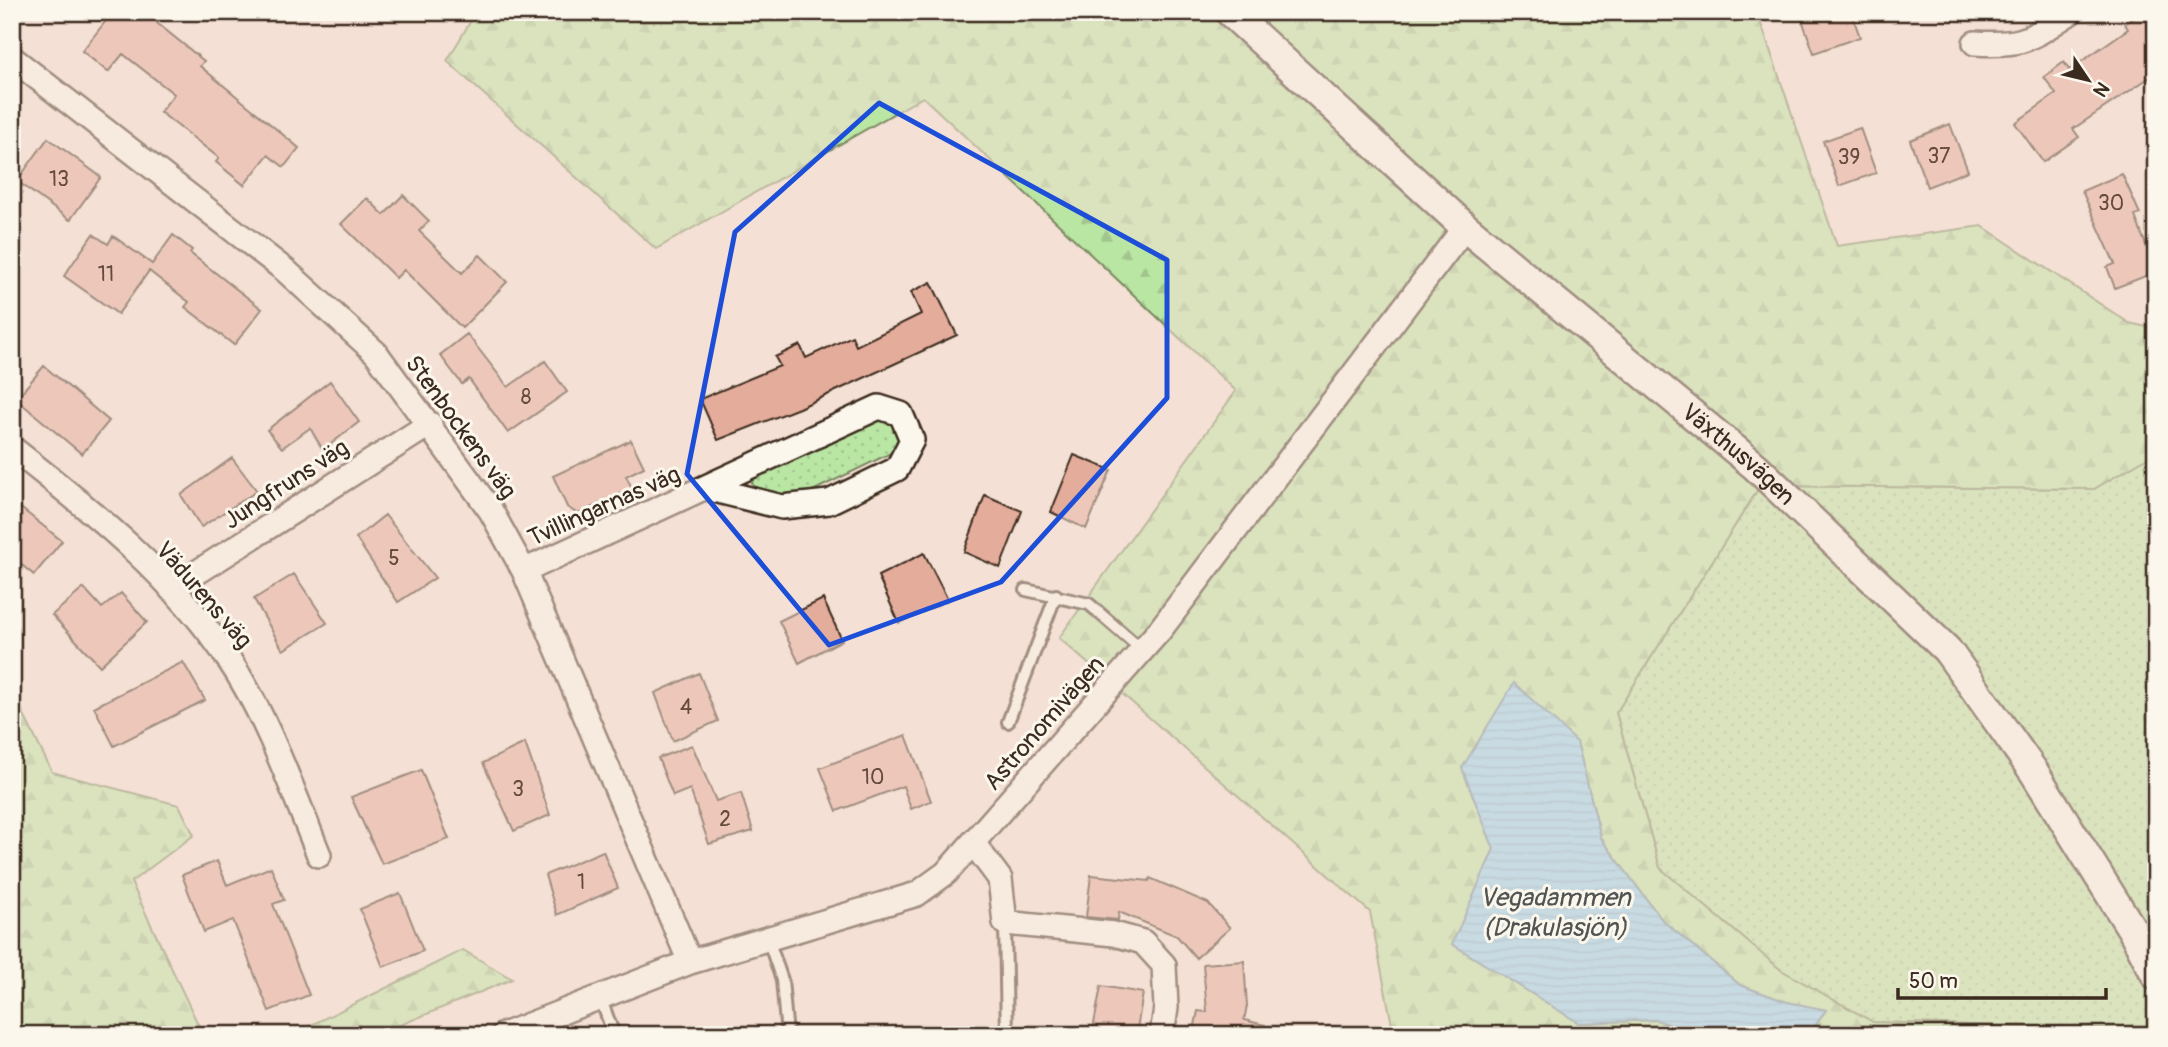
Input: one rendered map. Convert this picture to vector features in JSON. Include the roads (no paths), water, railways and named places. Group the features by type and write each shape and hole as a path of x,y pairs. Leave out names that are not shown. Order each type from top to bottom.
{"street":[{"name":"Växthusvägen","path":"1230,12 1465,227 1755,466 1947,650 2034,772 2133,931 2156,975"},
{"path":"1975,43 2013,45 2034,36 2071,12"},
{"name":"Stenbockens väg","path":"12,58 286,271 376,354 430,424 491,510 524,571 690,962"},
{"name":"Astronomivägen","path":"503,1035 690,962 917,894 946,873 1142,650 1341,394 1465,227"},
{"name":"Tvillingarnas väg","path":"524,571 879,407 901,414 912,440 897,469 829,502 782,507 706,488"},
{"name":"Jungfruns väg","path":"171,589 430,424"},
{"name":"Vädurens väg","path":"12,448 87,508 171,589 231,663 280,759 319,855"},
{"path":"974,844 1000,878 1005,923 1065,927 1143,942 1164,965 1166,1008 1162,1035"}],"lane":[{"path":"1026,590 1089,604 1142,650"},
{"path":"1008,722 1056,595"},
{"path":"1005,923 1007,1035"},
{"path":"767,938 782,980 787,1035"},
{"path":"600,997 614,1035"}],"water":[{"name":"Vegadammen (Drakulasjön)","path":"1514,683 1577,742 1601,838 1662,920 1740,985 1787,1002 1826,1010 1811,1032 1791,1035 1703,1035 1656,1020 1579,1023 1452,944 1494,849 1462,768"}]}
